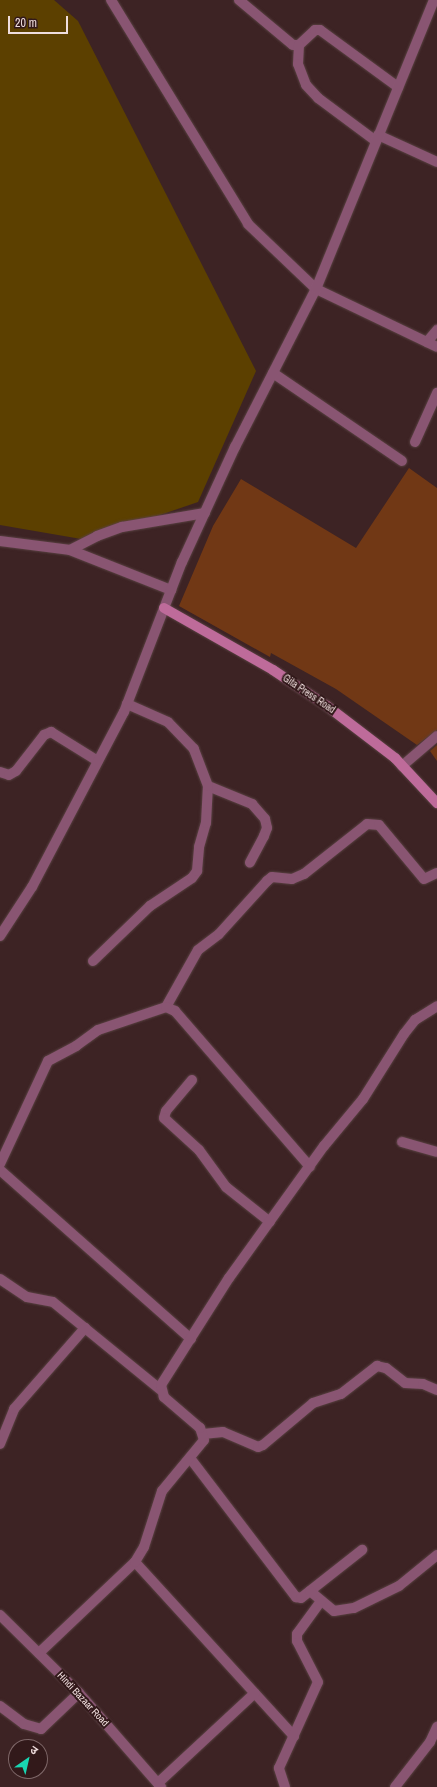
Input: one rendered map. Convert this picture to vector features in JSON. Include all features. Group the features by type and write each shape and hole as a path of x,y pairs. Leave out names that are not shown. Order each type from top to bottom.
{"main road":[{"name":"Gita Press Road","path":"164,608 285,678 365,734 402,766 437,803"}],"street":[{"path":"110,0 248,224 316,289 437,347"},
{"path":"239,0 289,42 299,45"},
{"path":"0,936 32,887 127,704 171,590 205,513 316,289 434,0"},
{"path":"398,87 320,30 315,30 299,45 298,64 306,85 318,98 377,138 437,162"},
{"path":"428,342 437,330"},
{"path":"274,372 402,461"},
{"path":"415,442 437,393"},
{"path":"70,550 97,536 122,528 205,513"},
{"path":"0,541 70,550 171,590"},
{"path":"93,961 150,906 192,878 196,871 199,847 206,824 208,786 194,749 178,730 168,722 127,704"},
{"path":"0,772 9,775 16,771 44,735 51,732 98,761"},
{"path":"402,766 437,736"},
{"path":"208,786 252,804 265,819 267,828 250,862"},
{"path":"0,1164 48,1061 76,1046 98,1030 166,1007 198,950 219,934 272,877 292,879 304,874 367,824 379,825 424,879 437,873"},
{"path":"161,1390 161,1385 229,1278 310,1167 363,1099 404,1034 415,1020 437,1006"},
{"path":"166,1007 175,1011 310,1167"},
{"path":"192,1080 166,1111 164,1118 199,1150 226,1187 270,1222"},
{"path":"402,1142 437,1152"},
{"path":"0,1170 191,1339"},
{"path":"0,1279 27,1298 53,1302 161,1390 164,1397 200,1428 204,1440 162,1491 144,1547 135,1562 39,1653"},
{"path":"0,1444 14,1409 84,1328"},
{"path":"203,1434 223,1432 254,1446 263,1446 313,1403 341,1394 377,1366 386,1368 405,1383 424,1384 437,1390"},
{"path":"190,1458 290,1593 301,1598 362,1550"},
{"path":"310,1591 334,1611 354,1608 399,1586 437,1555"},
{"path":"135,1562 294,1736"},
{"path":"285,1787 279,1768 318,1682 297,1641 298,1634 321,1601"},
{"name":"Hindi Bazaar Road","path":"0,1615 79,1693 160,1785"},
{"path":"0,1706 24,1724 41,1729 79,1693"},
{"path":"160,1785 255,1693"},
{"path":"395,1787 430,1742 437,1727"}],"shaded area":[{"path":"0,0 54,0 78,21 256,371 198,502 87,540 0,525"}],"building":[{"path":"409,468 437,488 437,730 417,745 336,689 271,653 270,657 179,606 213,526 241,479 356,548"},
{"path":"437,745 437,761 430,751"}]}
